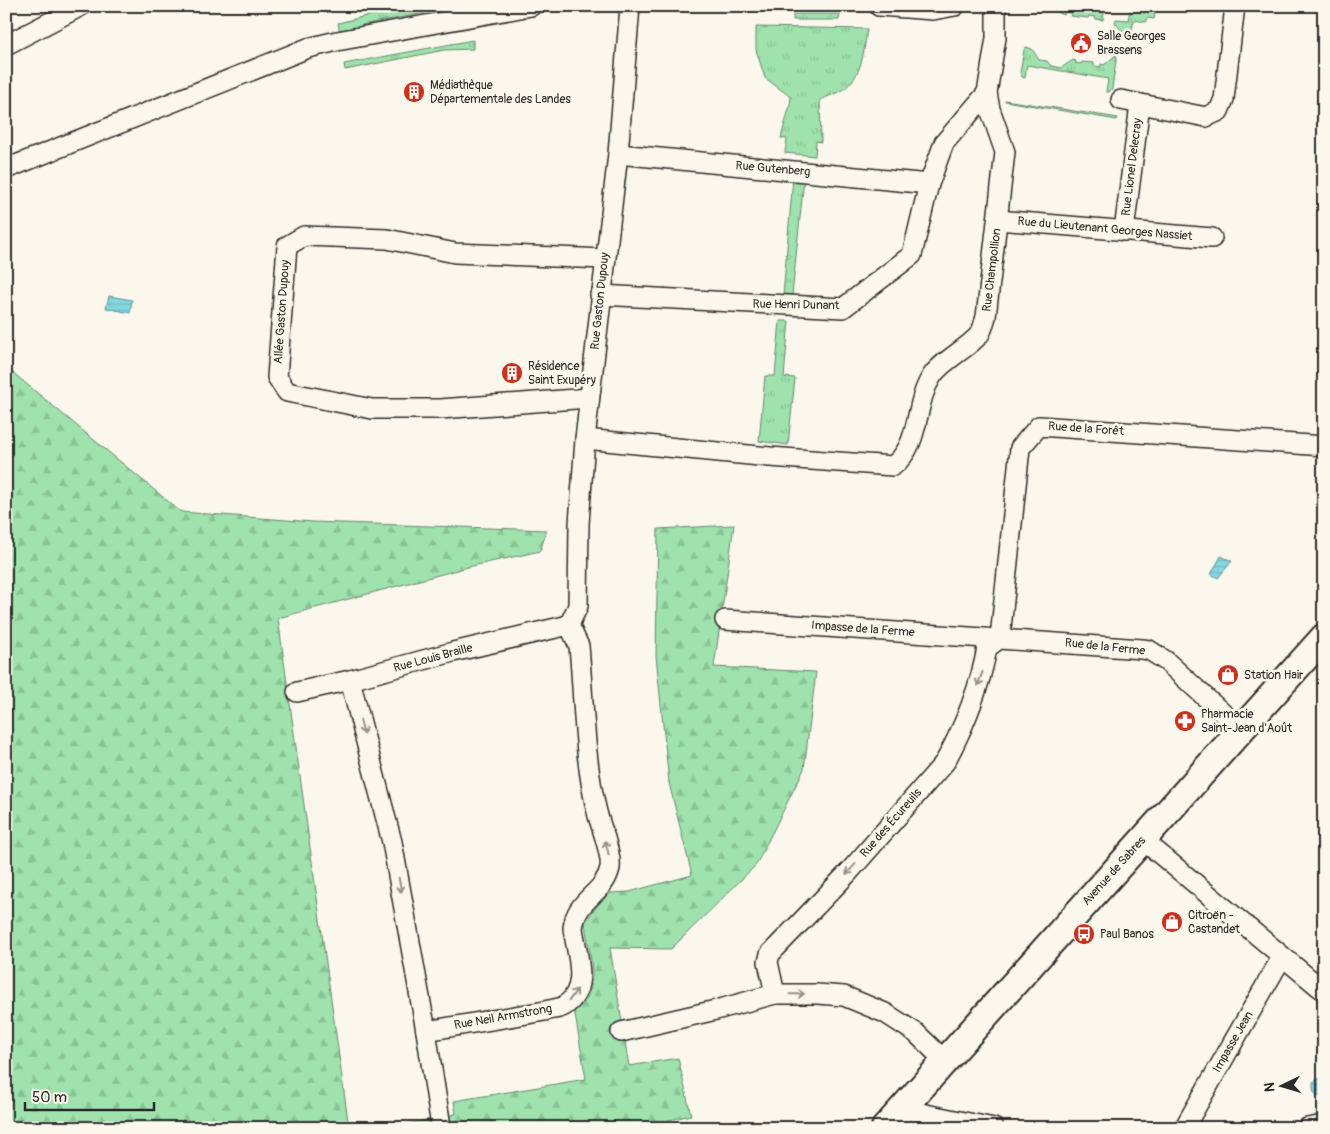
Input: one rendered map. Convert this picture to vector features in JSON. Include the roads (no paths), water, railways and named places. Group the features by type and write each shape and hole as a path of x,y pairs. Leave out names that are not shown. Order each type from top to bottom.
{"main road":[{"name":"Avenue de Sabres","path":"893,1119 1324,637"}],"street":[{"path":"8,38 81,6"},
{"path":"6,168 308,48 532,6"},
{"name":"Rue Gaston Dupouy","path":"569,625 578,606 579,524 585,438 604,259 618,154 630,6"},
{"path":"879,6 933,10 955,6"},
{"name":"Rue Champollion","path":"585,438 893,466 903,458 911,444 923,394 933,374 980,334 986,317 1006,152 990,109 987,93 996,38 996,6"},
{"path":"1121,100 1206,117 1219,111 1224,99 1234,6"},
{"name":"Rue Henri Dunant","path":"600,295 843,308 912,255 929,184 944,143 987,93"},
{"name":"Rue Lionel Delecray","path":"1124,231 1140,104"},
{"name":"Rue Gutenberg","path":"618,154 929,184"},
{"name":"Rue du Lieutenant Georges Nassiet","path":"998,220 1212,238"},
{"name":"Allée Gaston Dupouy","path":"589,398 440,409 372,409 286,392 278,377 287,246 304,236 387,239 455,253 604,259"},
{"name":"Rue de la Forêt","path":"1000,638 1020,448 1039,426 1324,446"},
{"name":"Impasse de la Ferme","path":"725,620 1000,638"},
{"name":"Rue Louis Braille","path":"297,692 350,680 453,652 569,625"},
{"name":"Rue Neil Armstrong","path":"426,1031 545,1011 564,1006 576,994 581,978 573,928 574,920 580,906 602,884 610,867 592,791 579,646 569,625"},
{"name":"Rue de la Ferme","path":"1000,638 1149,650 1166,661 1241,730"},
{"name":"Rue des Écureuils","path":"775,994 768,962 770,954 848,873 945,762 956,741 980,678 987,648 1000,638"},
{"path":"350,680 392,842 440,1120"},
{"path":"1142,840 1324,990"},
{"name":"Impasse Jean","path":"1184,1128 1282,957"},
{"path":"621,1032 775,994 844,996 885,1013 916,1033 945,1060"},
{"path":"893,1119 994,1128"},
{"path":"1307,1128 1324,1124"}],"water":[{"path":"109,296 132,300 130,313 106,308"},
{"path":"1221,556 1232,561 1218,578 1211,574"},
{"path":"1322,1077 1324,1078 1324,1097 1316,1094 1313,1088 1313,1082"}],"place":[{"name":"Salle Georges Brassens","path":"1081,43"},
{"name":"Médiathèque Départementale des Landes","path":"414,92"},
{"name":"Résidence Saint Exupéry","path":"512,373"},
{"name":"Station Hair","path":"1228,675"},
{"name":"Pharmacie Saint-Jean d'Août","path":"1185,721"},
{"name":"Citroën - Castandet","path":"1172,922"},
{"name":"Paul Banos","path":"1084,934"}]}
